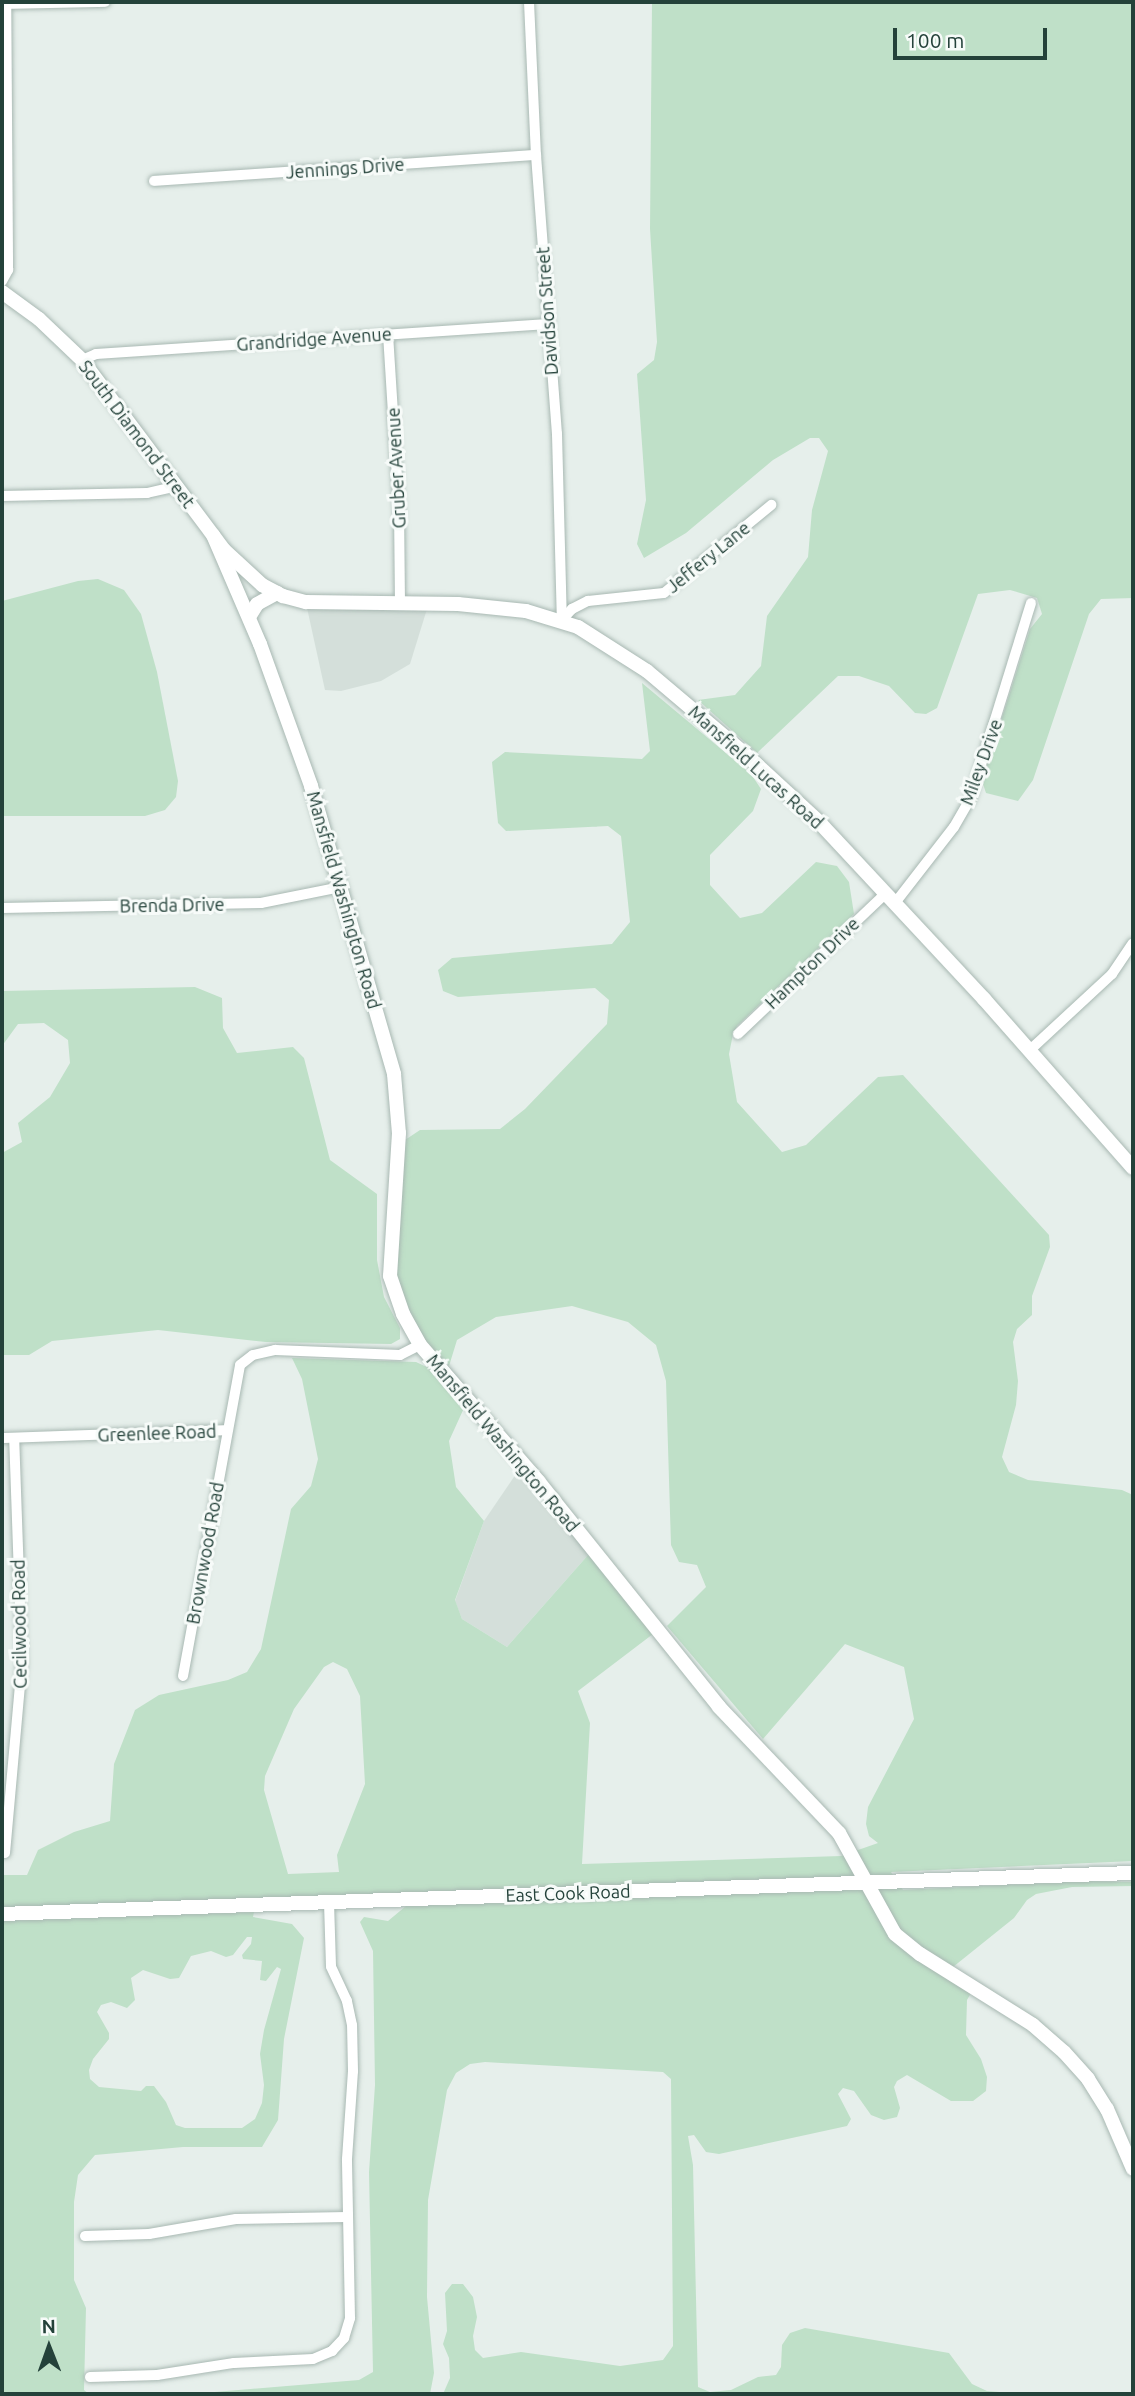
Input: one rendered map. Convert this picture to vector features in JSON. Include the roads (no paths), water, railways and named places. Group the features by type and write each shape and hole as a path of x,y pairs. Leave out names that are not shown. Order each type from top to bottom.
{"street":[{"path":"2,281 8,271 6,3 105,2"},
{"name":"Davidson Street","path":"530,2 536,155 557,434 562,620"},
{"name":"Jennings Drive","path":"154,181 536,155"},
{"name":"South Diamond Street","path":"2,292 44,324 82,360 213,535 235,562 262,585"},
{"name":"Grandridge Avenue","path":"82,360 96,354 548,324"},
{"name":"Gruber Avenue","path":"388,334 399,508 400,603"},
{"path":"2,496 147,493 177,486"},
{"name":"Jeffery Lane","path":"562,620 572,609 588,601 664,593 771,505"},
{"name":"Mansfield Washington Road","path":"213,535 249,617 297,743 341,887 397,1092 399,1133 390,1276 402,1314 420,1345 539,1482 726,1716 839,1833 886,1924 905,1943 1033,2025 1064,2052 1088,2079 1107,2109 1133,2169"},
{"name":"Mansfield Lucas Road","path":"262,585 276,593 306,602 486,605 562,620 623,653 795,799 1030,1050 1133,1168"},
{"path":"249,617 257,604 276,593"},
{"name":"Miley Drive","path":"890,898 954,827 971,797 1031,603"},
{"name":"Brenda Drive","path":"2,908 261,903 341,887"},
{"name":"Hampton Drive","path":"737,1034 890,898"},
{"path":"1030,1050 1112,974 1133,943"},
{"name":"Greenlee Road","path":"2,1438 226,1430 236,1374 240,1365 253,1355 288,1350 400,1355 420,1345"},
{"name":"Brownwood Road","path":"183,1676 226,1430"},
{"name":"Cecilwood Road","path":"5,1853 22,1671 14,1438"},
{"name":"East Cook Road","path":"2,1914 1133,1873"},
{"path":"90,2376 144,2376 234,2363 301,2361 332,2351 344,2337 350,2318 347,2217 352,2025 347,2001 331,1966 329,1902"},
{"path":"85,2236 149,2234 236,2219 347,2217"}]}
